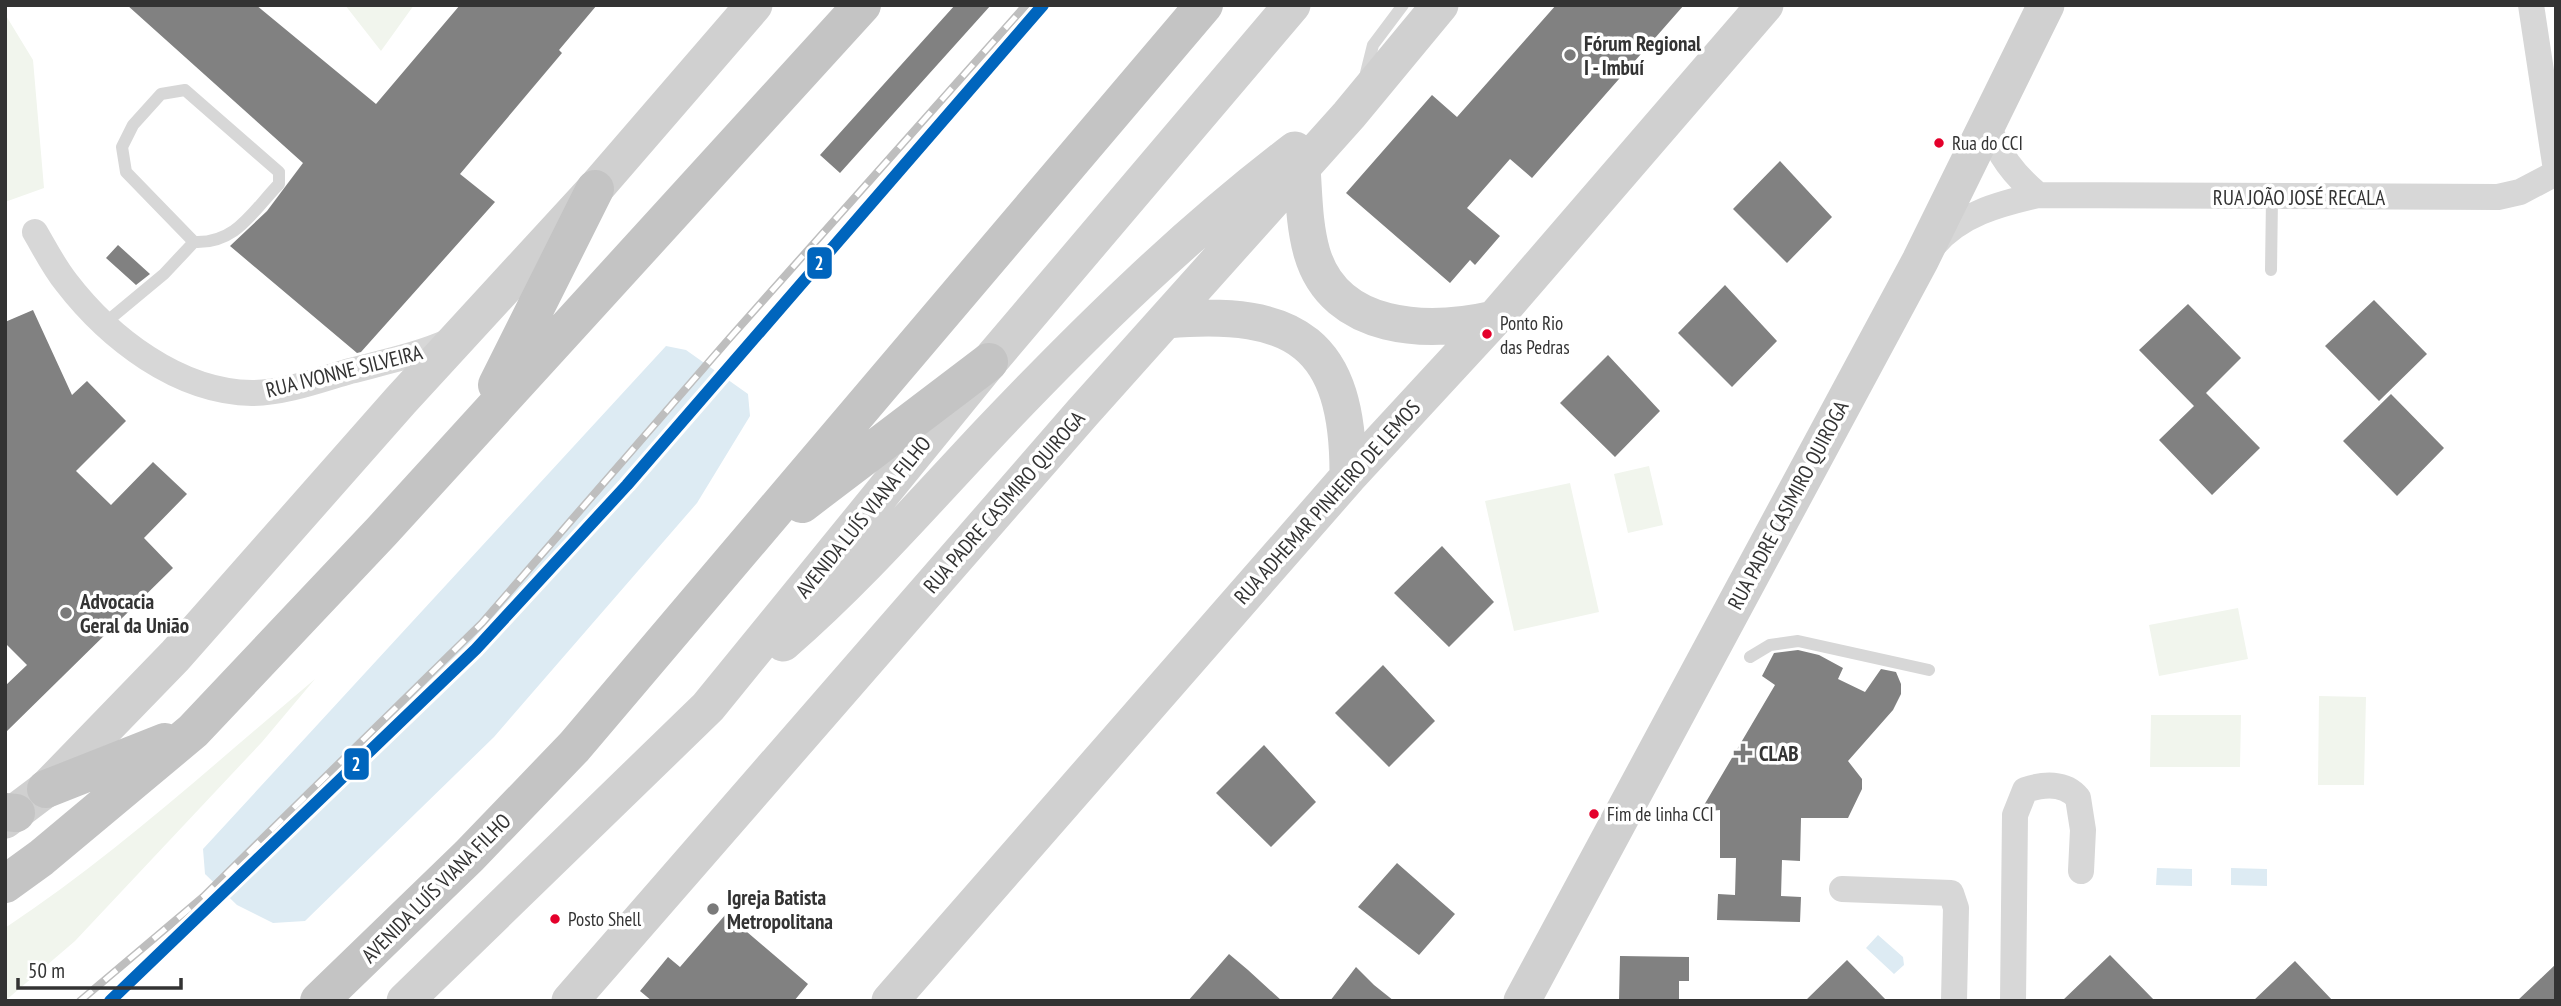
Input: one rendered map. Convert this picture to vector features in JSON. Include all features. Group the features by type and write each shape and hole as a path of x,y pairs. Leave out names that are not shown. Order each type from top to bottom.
{"highway":[{"path":"801,74 828,5"},
{"path":"5,884 41,858 194,731 862,5"},
{"name":"AVENIDA LUÍS VIANA FILHO","path":"319,1001 469,856 574,747 1204,5"},
{"path":"477,425 595,189"},
{"path":"734,558 866,452 989,362"},
{"path":"46,789 194,731"}],"street":[{"path":"9,815 46,789 175,656 595,189 754,5"},
{"name":"AVENIDA LUÍS VIANA FILHO","path":"423,990 708,707 989,362 1292,5"},
{"name":"RUA PADRE CASIMIRO QUIROGA","path":"570,1001 802,731 1355,107 1440,5"},
{"name":"RUA ADHEMAR PINHEIRO DE LEMOS","path":"890,1001 1348,477 1494,319 1765,5"},
{"name":"RUA PADRE CASIMIRO QUIROGA","path":"1521,1001 1920,261 2046,5"},
{"path":"2531,5 2554,142 2556,172"},
{"path":"708,707 838,595 993,429 1138,285 1268,170 1355,107"},
{"path":"1988,125 1997,150 2007,165 2038,195"},
{"path":"1302,167 1313,256 1339,298 1360,314 1416,327 1444,328 1494,319"},
{"name":"RUA JOÃO JOSÉ RECALA","path":"1920,261 1943,234 1960,222 1982,210 2038,195 2498,197 2519,192 2556,172"},
{"name":"RUA IVONNE SILVEIRA","path":"35,232 65,282 137,353 181,376 221,390 254,393 356,375 434,349 463,335"},
{"path":"1167,320 1240,319 1263,324 1307,345 1324,361 1342,400 1347,427 1348,477"},
{"path":"2013,1001 2015,815 2025,790 2036,786 2063,787 2078,798 2083,830 2081,871"},
{"path":"1842,889 1951,893 1956,908 1954,1001"}],"lane":[{"path":"1355,107 1373,45 1403,5"},
{"path":"105,323 164,274 194,242 213,243 229,237 279,184 279,172 185,90 161,94 133,125 122,147 127,172 194,242"},
{"path":"2271,270 2272,198"},
{"path":"1750,657 1770,645 1798,640 1929,670"}],"shaded area":[{"path":"345,5 414,5 381,51"},
{"path":"5,14 33,60 44,188 5,202"},
{"path":"666,346 686,350 748,394 750,416 697,503 494,737 305,921 273,923 237,905 205,874 203,849"},
{"path":"1649,466 1663,525 1628,533 1614,474"},
{"path":"1570,483 1599,612 1514,631 1485,501"},
{"path":"2238,608 2248,659 2159,676 2149,625"},
{"path":"315,679 262,742 75,941 5,1001 5,928 125,840"},
{"path":"2319,696 2366,697 2364,785 2318,785"},
{"path":"2151,715 2241,715 2240,767 2150,767"},
{"path":"2157,868 2192,869 2192,886 2156,885"},
{"path":"2231,868 2267,869 2267,886 2231,885"},
{"path":"1878,935 1903,957 1904,965 1894,974 1866,948"}],"building":[{"path":"127,5 256,5 376,104 460,5 597,5 559,50 562,53 460,174 495,202 361,352 357,353 230,246 267,211 303,163"},
{"path":"955,5 991,5 840,173 820,155"},
{"path":"1556,5 1684,5 1532,178 1510,159 1467,208 1500,236 1475,265 1470,260 1450,283 1346,193 1432,95 1457,117"},
{"path":"1780,161 1832,217 1787,263 1733,209"},
{"path":"118,245 150,274 136,285 106,258"},
{"path":"1725,285 1777,341 1732,387 1678,333"},
{"path":"2374,300 2427,354 2379,401 2325,346"},
{"path":"2188,304 2241,358 2206,393 2260,448 2212,495 2159,440 2194,406 2139,350"},
{"path":"33,310 72,395 87,381 126,421 76,471 111,505 153,462 187,494 144,538 173,568 5,733 5,686 27,665 5,643 5,322"},
{"path":"1608,355 1660,411 1615,457 1560,403"},
{"path":"2391,394 2444,448 2397,496 2343,441"},
{"path":"1442,546 1494,602 1449,647 1394,593"},
{"path":"1798,650 1819,655 1843,668 1838,679 1865,692 1881,669 1896,672 1901,684 1901,694 1893,710 1848,761 1862,779 1862,789 1848,818 1801,818 1800,861 1782,860 1781,896 1801,897 1800,922 1717,920 1718,894 1735,895 1736,858 1720,858 1720,810 1700,812 1775,685 1762,676 1774,653"},
{"path":"1383,665 1435,721 1389,767 1335,713"},
{"path":"1264,745 1316,802 1271,847 1216,793"},
{"path":"1397,863 1455,914 1419,955 1358,907"},
{"path":"726,914 808,984 794,1001 652,1001 640,991 668,957 680,967"},
{"path":"1229,954 1248,970 1282,1001 1188,1001"},
{"path":"2110,955 2155,1001 2062,1001"},
{"path":"1620,956 1689,957 1689,981 1679,981 1679,1001 1619,1001"},
{"path":"1847,960 1887,1001 1805,1001"},
{"path":"2295,961 2333,1001 2253,1001"},
{"path":"2556,964 2556,1001 2517,1001"},
{"path":"1356,967 1374,985 1394,1001 1330,1001"}],"railway":[{"path":"80,1001 203,897 482,623 728,340 1026,5"}],"transit line":[{"name":"2","path":"110,1001 476,649 627,485 1043,5"}],"place":[{"name":"Fórum Regional I - Imbuí","path":"1570,55"},
{"name":"Rua do CCI","path":"1939,143"},
{"name":"Ponto Rio das Pedras","path":"1487,334"},
{"name":"Advocacia Geral da União","path":"66,613"},
{"name":"CLAB","path":"1743,753"},
{"name":"Fim de linha CCI","path":"1594,814"},
{"name":"Igreja Batista Metropolitana","path":"713,909"},
{"name":"Posto Shell","path":"555,919"}]}
